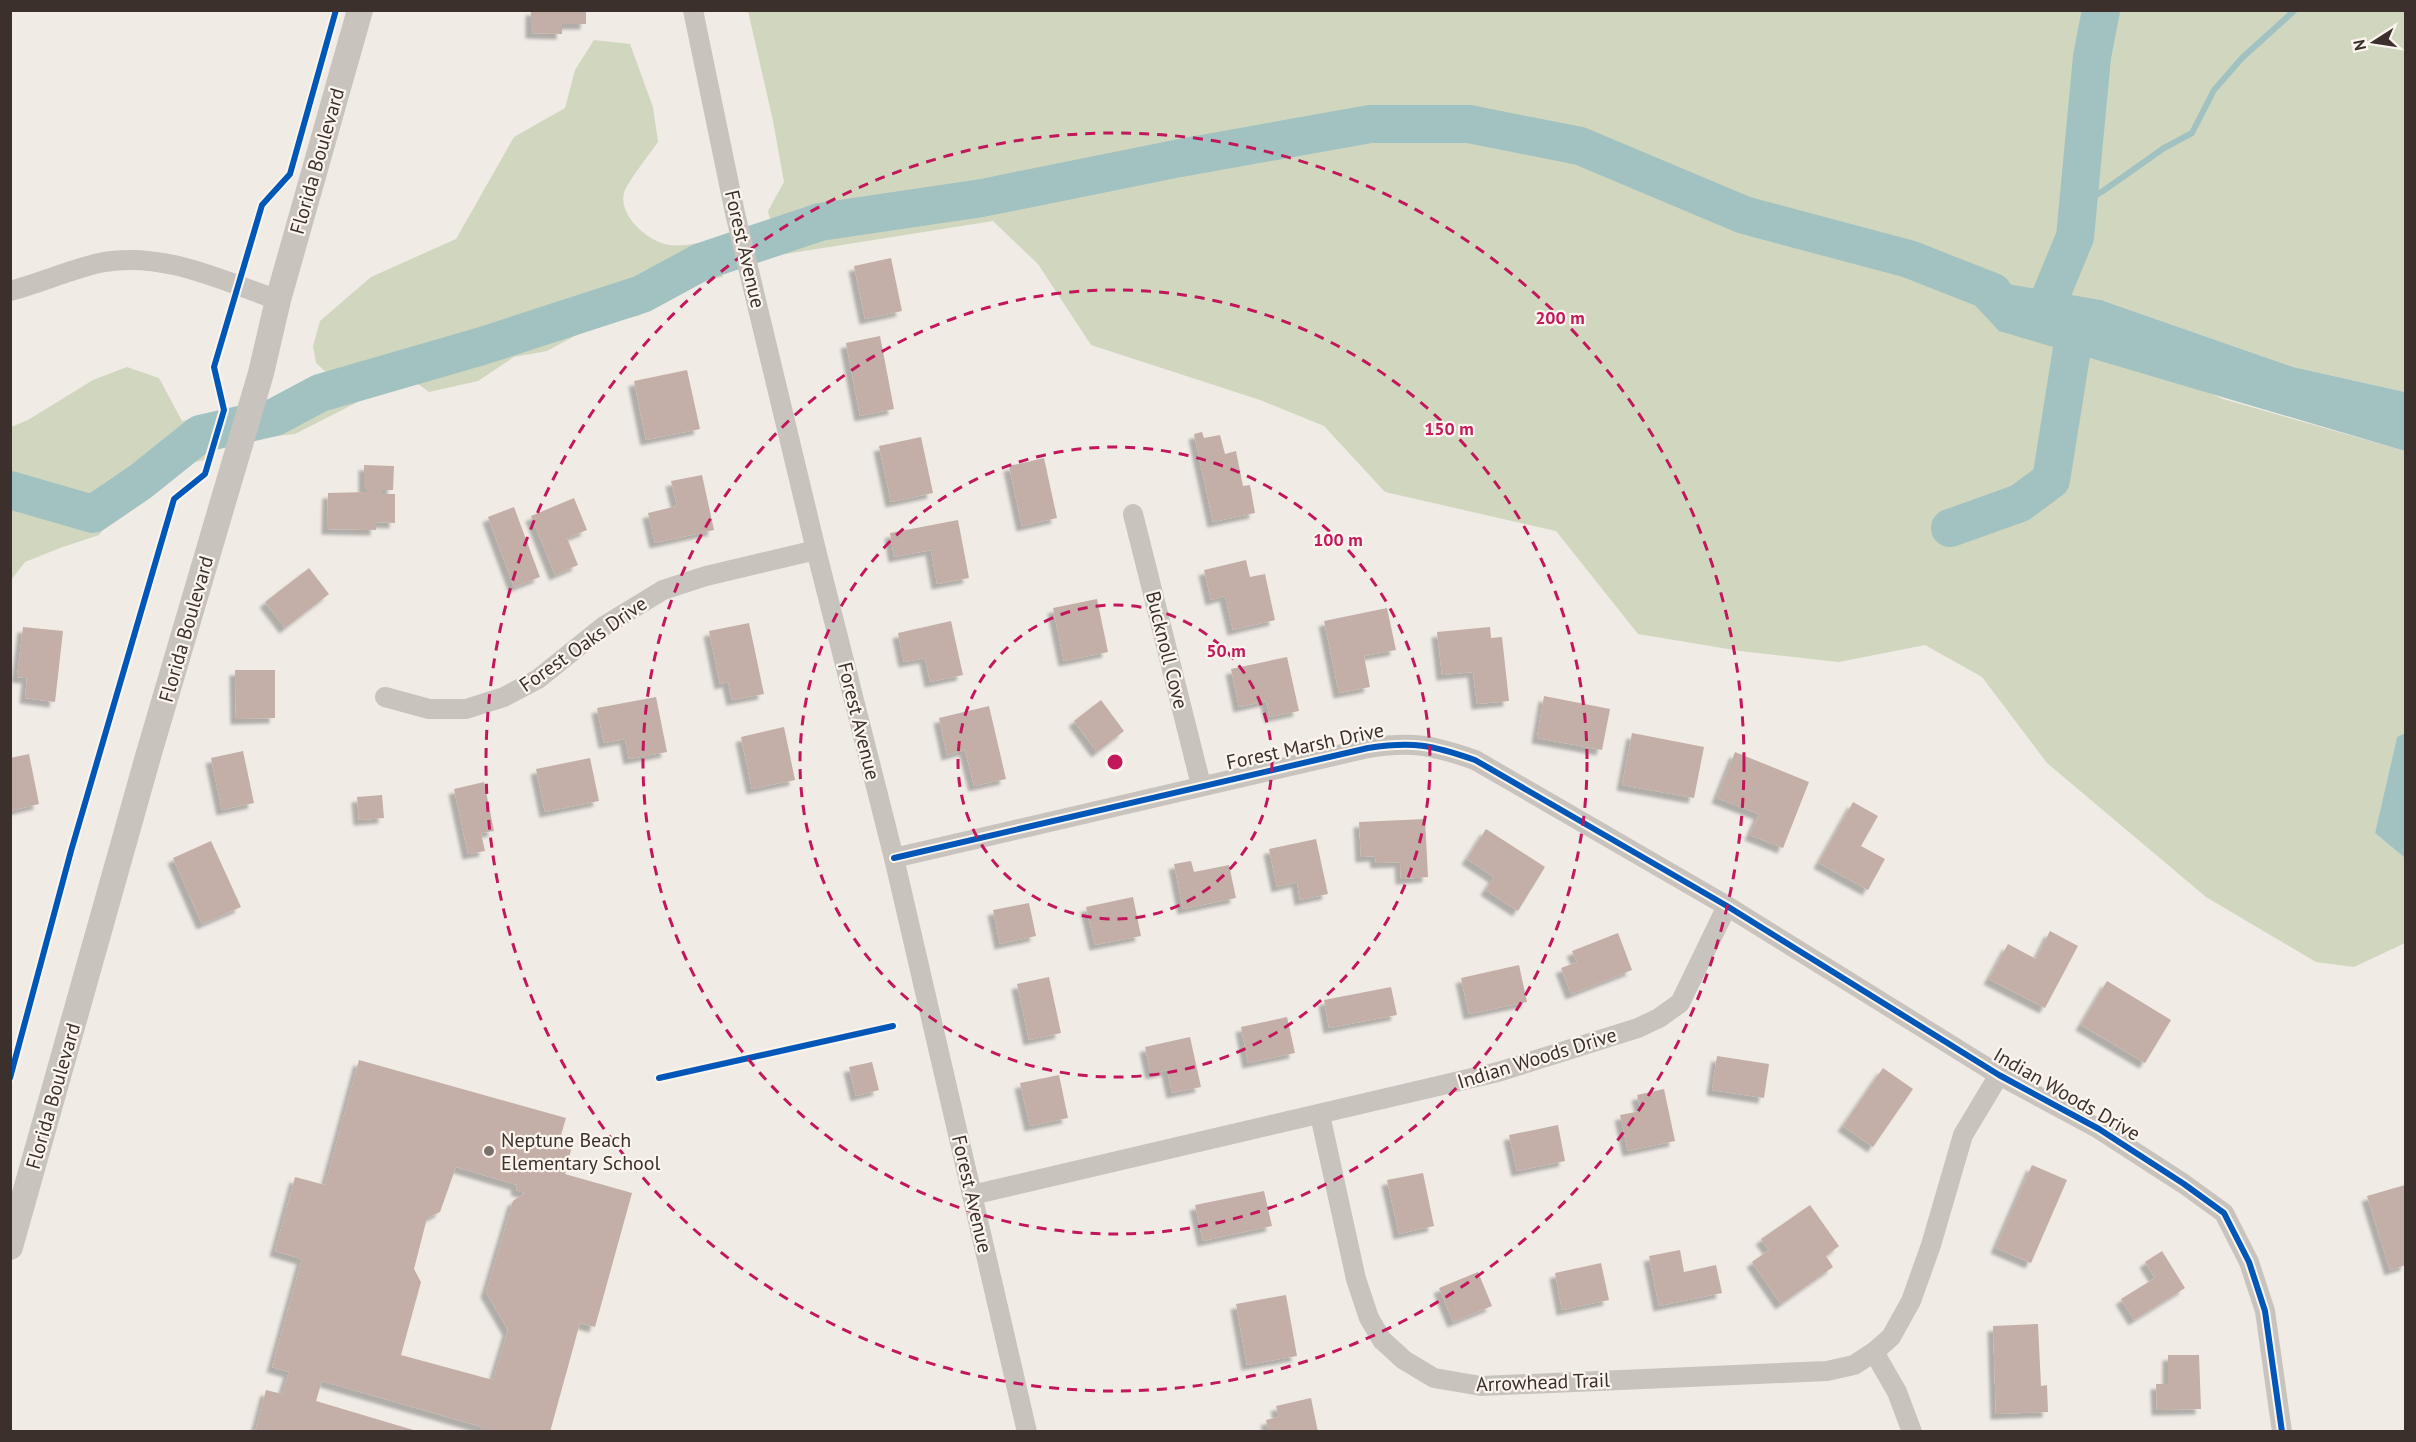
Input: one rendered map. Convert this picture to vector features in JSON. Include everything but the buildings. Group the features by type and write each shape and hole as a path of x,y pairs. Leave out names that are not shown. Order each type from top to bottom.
{"street":[{"name":"Florida Boulevard","path":"12,1236 149,753 261,373 278,300 360,10"},
{"name":"Forest Avenue","path":"693,10 735,213 816,550 894,858 1027,1431"},
{"path":"10,291 98,264 120,260 178,265 278,300"},
{"name":"Bucknoll Cove","path":"1133,514 1201,785"},
{"name":"Forest Oaks Drive","path":"385,697 429,708 466,709 504,697 538,679 604,626 663,590 706,576 816,550"},
{"name":"Forest Marsh Drive","path":"894,858 1201,785 1399,743 1438,747 1474,760 1726,906"},
{"name":"Indian Woods Drive","path":"972,1195 1498,1072 1638,1028 1659,1018 1680,1003 1726,906 1999,1074 2099,1129 2184,1184 2223,1213 2249,1262 2265,1311 2282,1431"},
{"name":"Indian Woods Drive","path":"1874,1352 1891,1337 1911,1301 1931,1245 1963,1135 1999,1074"},
{"name":"Arrowhead Trail","path":"1320,1115 1356,1279 1369,1318 1382,1340 1404,1360 1434,1378 1481,1386 1827,1371 1854,1365 1874,1352"},
{"path":"1874,1352 1897,1392 1911,1431"}],"green space":[{"path":"748,11 2405,11 2405,392 2293,367 2101,300 1946,274 2223,399 2405,451 2405,733 2397,737 2375,833 2405,858 2405,943 2354,967 2316,962 2206,897 2047,763 1982,677 1925,645 1839,662 1740,651 1638,634 1556,531 1385,492 1324,426 1260,400 1091,345 1038,264 993,221 779,255 768,211 784,182 773,121"},
{"path":"594,40 630,44 653,107 658,142 624,193 623,202 630,219 644,233 661,243 680,245 716,241 723,277 676,286 659,305 638,316 597,324 547,351 514,357 478,381 429,392 418,384 391,385 295,434 265,437 277,397 328,374 316,363 313,346 320,321 371,277 456,239 514,137 565,108 575,70"},
{"path":"127,367 159,378 182,421 219,413 205,460 173,466 127,503 99,535 25,562 11,580 11,427 28,420 93,380"}],"water":[{"path":"1945,273 2101,300 2293,367 2405,392 2405,451 1999,331"},
{"path":"2405,733 2405,858 2375,833 2397,737"}],"waterway":[{"path":"2044,312 2075,237 2092,57 2101,10"},
{"path":"2078,206 2164,148 2192,133 2214,90 2242,58 2295,10"},
{"path":"10,490 93,514 140,482 200,434 275,417 320,393 482,346 642,294 701,262 820,222 982,198 1180,158 1370,124 1469,124 1580,146 1744,215 1909,259 1993,292"},
{"path":"1950,528 2020,503 2051,480 2076,324"}],"cycle path":[{"path":"10,1078 71,851 174,499 205,474 224,410 214,367 262,205 290,174 336,10"},
{"path":"894,858 1368,748 1398,745 1422,746 1475,760 1727,906 1999,1075 2099,1129 2224,1213 2249,1262 2265,1311 2282,1432"},
{"path":"659,1078 893,1026"}],"place":[{"name":"Neptune Beach Elementary School","path":"489,1151"}]}
